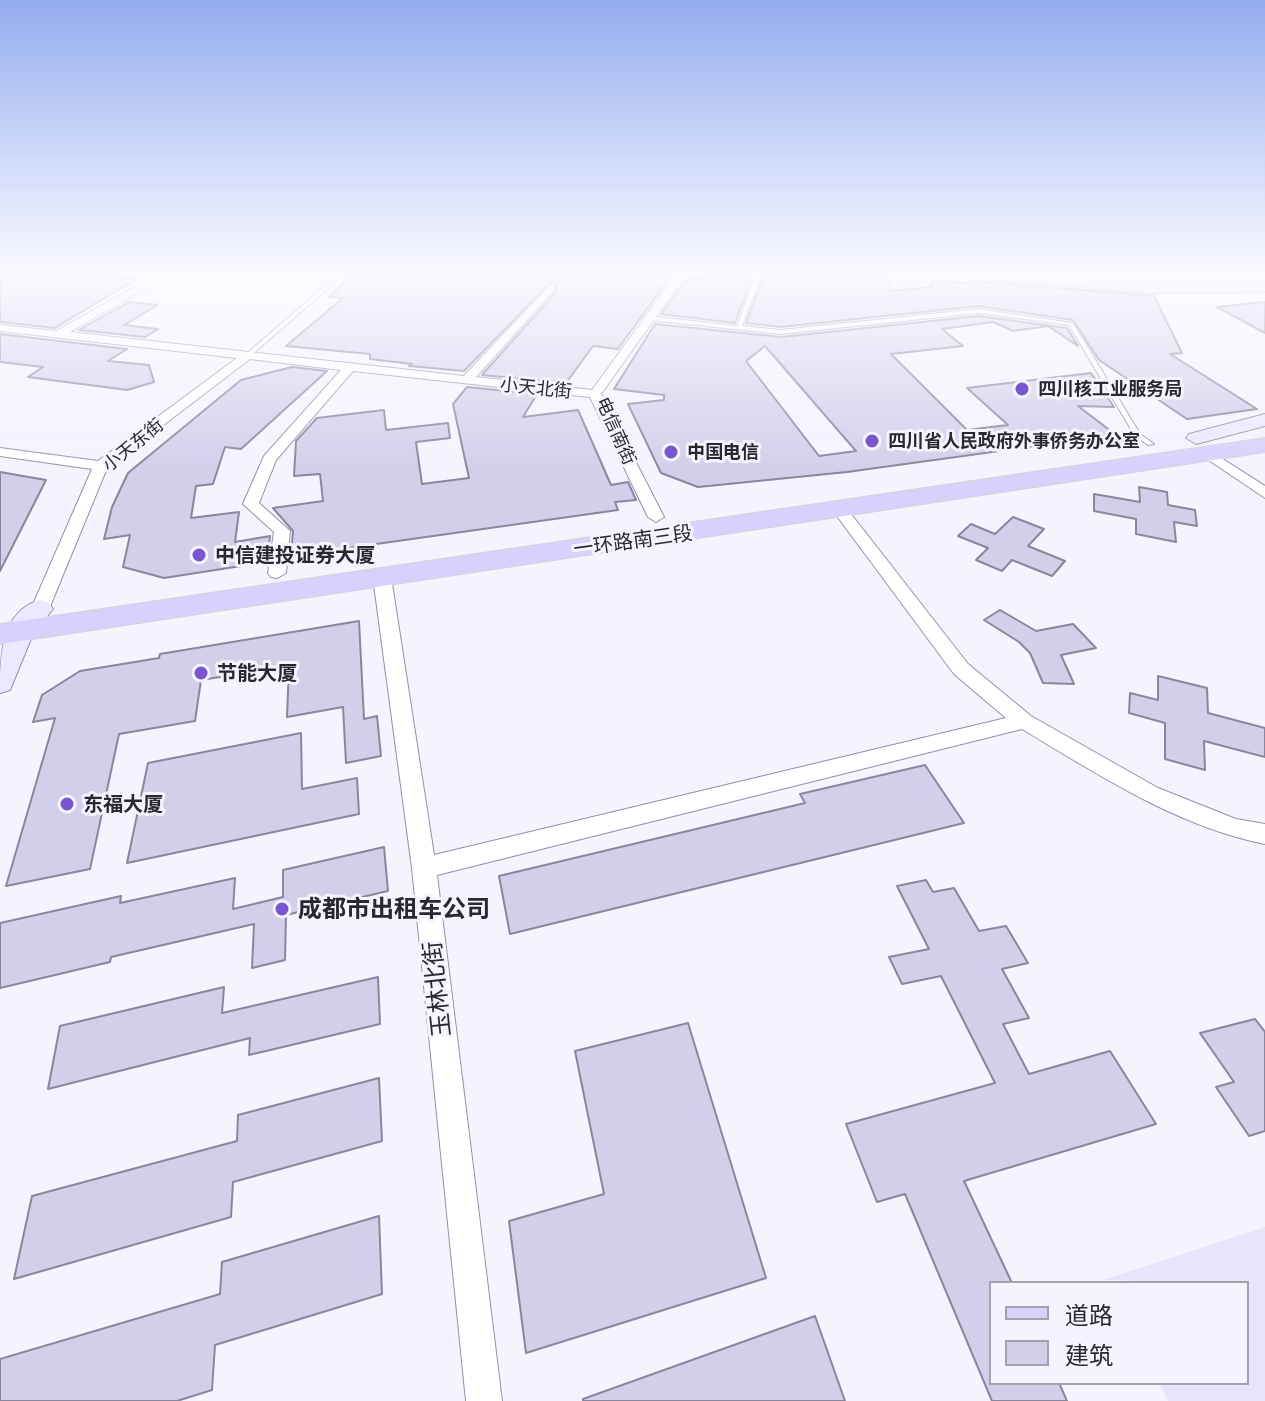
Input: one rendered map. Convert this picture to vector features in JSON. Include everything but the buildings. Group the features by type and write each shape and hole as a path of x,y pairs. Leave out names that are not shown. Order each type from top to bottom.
{"main road":[{"name":"一环路南三段","path":"7,626 656,517 1150,444 1205,450 1265,429"},
{"name":"一环路南三段","path":"7,626 40,609 292,577 382,577 1205,450 1265,446"}],"street":[{"name":"小天北街","path":"79,337 595,394"},
{"path":"467,380 505,337"},
{"name":"电信南街","path":"635,337 595,394 656,517"},
{"name":"小天东街","path":"40,609 101,466 247,356"},
{"path":"292,577 282,531 251,504 269,459 350,367"},
{"path":"1265,420 1205,450 1265,493"},
{"path":"0,452 101,466"},
{"path":"839,508 961,669 1024,721 1150,794 1234,828 1265,834"},
{"name":"玉林北街","path":"382,577 424,868 484,1401"},
{"path":"0,683 7,626"},
{"path":"424,868 1024,721"}],"lane":[{"path":"247,356 269,337"},
{"path":"1079,337 1137,435 1150,444"}],"shaded area":[{"path":"1265,1227 1265,1401 1168,1401 1160,1385 1249,1385 1249,1281 1103,1280"}],"place":[{"name":"四川核工业服务局","path":"1022,389"},
{"name":"四川省人民政府外事侨务办公室","path":"872,441"},
{"name":"中国电信","path":"671,452"},
{"name":"中信建投证券大厦","path":"199,555"},
{"name":"节能大厦","path":"201,673"},
{"name":"东福大厦","path":"67,804"},
{"name":"成都市出租车公司","path":"282,909"}]}
